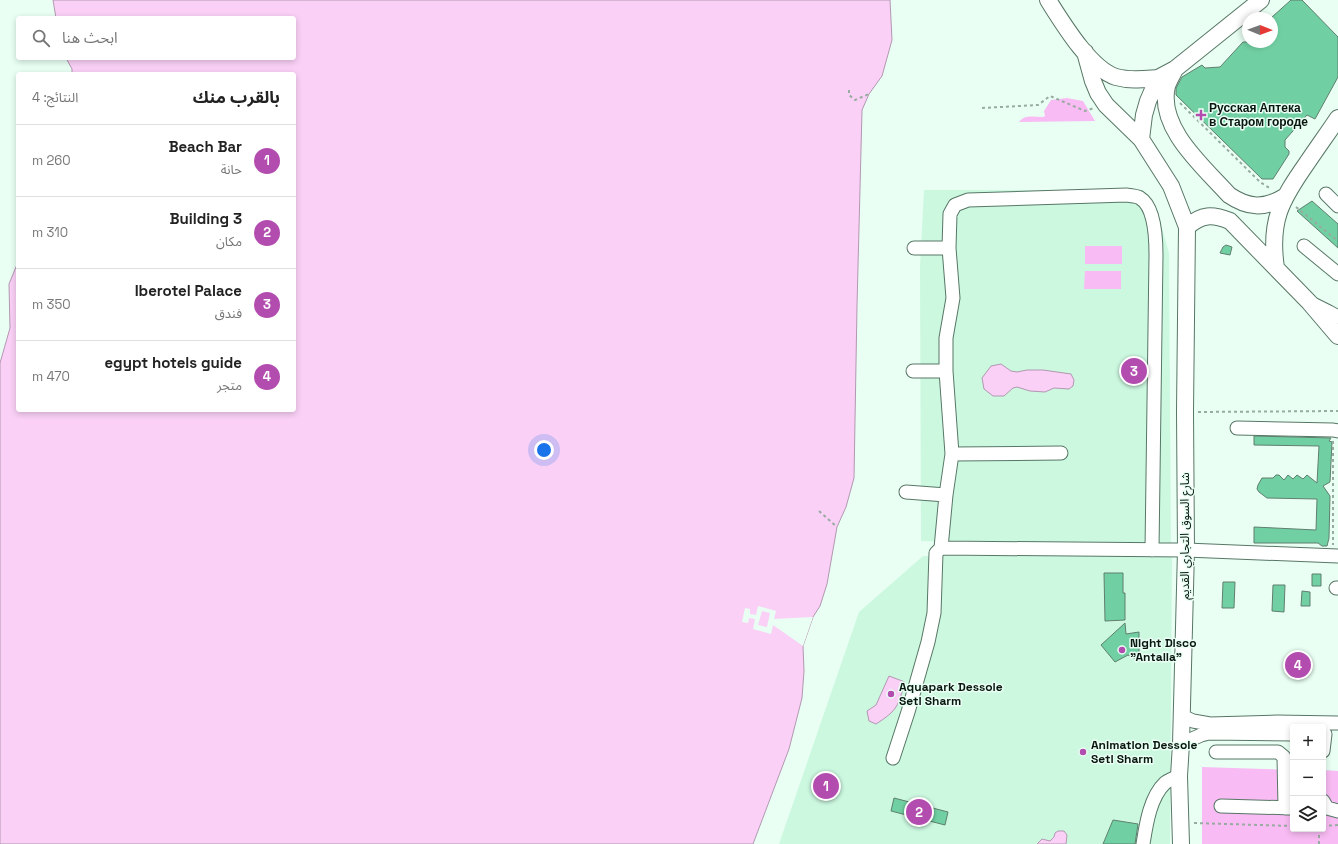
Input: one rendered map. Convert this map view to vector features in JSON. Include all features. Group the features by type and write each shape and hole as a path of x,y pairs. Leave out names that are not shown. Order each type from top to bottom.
{"main road":[{"path":"1048,0 1063,24 1085,52 1101,69 1115,77 1135,80 1163,81"},
{"path":"1141,139 1142,124 1146,108 1163,81 1175,69 1261,0"},
{"name":"شارع السوق التجاري القديم","path":"1085,52 1098,93 1106,105 1141,139 1171,186 1187,227 1185,412 1186,550 1179,776 1181,844"},
{"path":"1163,81 1169,115 1173,128 1183,143 1229,195 1244,203 1256,205 1269,204 1284,197"},
{"path":"1276,268 1273,243 1274,231 1278,213 1284,197 1338,118"},
{"path":"1187,227 1196,219 1203,217 1217,217 1230,221 1309,302 1338,336"}],"street":[{"path":"1326,194 1338,206"},
{"path":"893,758 928,642 934,613 936,553 941,548 952,454 946,371 946,338 953,298 949,248 951,211 955,206 968,200 1127,195 1140,198 1146,205 1151,215 1156,234 1152,550"},
{"path":"1304,246 1338,274"},
{"path":"914,248 949,248"},
{"path":"1309,302 1338,317"},
{"path":"912,371 946,371"},
{"path":"1237,428 1336,430"},
{"path":"952,454 1061,453"},
{"path":"906,492 946,495"},
{"path":"941,548 1186,550 1336,556"},
{"path":"1182,716 1193,721 1210,724 1277,722 1338,723"},
{"path":"1181,744 1209,733 1290,734"},
{"path":"1216,752 1278,752 1282,754 1284,757 1289,808 1221,806"},
{"path":"1144,844 1146,821 1157,794 1165,784 1179,776"},
{"path":"1326,806 1327,808 1338,810"}],"path":[{"path":"1163,81 1175,98 1260,182 1284,197 1338,242"},
{"path":"849,90 849,94 855,100 869,94"},
{"path":"982,108 1038,105 1050,96 1085,111 1106,105"},
{"path":"1185,412 1338,411"},
{"path":"1336,430 1336,556"},
{"path":"819,511 836,527"},
{"path":"1181,823 1290,826"},
{"path":"1326,826 1338,826"},
{"path":"1319,832 1319,844"}],"shaded area":[{"path":"53,0 890,0 892,40 882,76 869,94 862,110 854,478 846,507 837,527 827,584 820,606 813,617 803,646 804,671 802,698 789,749 753,844 0,844 0,363 10,328 9,284 16,267 16,412 296,412 296,72 72,72 67,60 296,60 296,16 56,16"},
{"path":"1067,98 1083,101 1095,121 1019,122 1021,119 1027,117 1045,116 1044,111 1051,100"},
{"path":"924,190 1143,190 1159,218 1169,253 1171,548 921,541 920,267"},
{"path":"1085,246 1122,246 1122,264 1085,264"},
{"path":"1085,271 1121,271 1121,289 1084,289"},
{"path":"1001,364 1011,371 1017,372 1027,370 1043,370 1071,374 1074,380 1073,386 1069,389 1054,388 1045,392 1030,391 1017,387 1013,388 1004,396 993,396 984,389 982,378 991,366"},
{"path":"923,556 1172,556 1170,844 779,844 859,612"},
{"name":"Aquapark Dessole Seti Sharm","path":"889,676 905,682 901,697 893,711 876,724 869,721 867,711 876,705"},
{"path":"1202,767 1290,770 1290,832 1326,832 1326,770 1338,771 1338,844 1202,844"},
{"path":"1058,831 1064,831 1067,835 1066,844 1037,844 1042,839 1050,841"}],"pier":[{"path":"758,606 776,611 774,619 813,617 803,646 773,625 771,634 753,629 755,619 749,618 748,623 742,622 745,608 750,609 750,614 756,615","holes":["762,611 770,613 767,627 758,625"]}],"building":[{"path":"1291,0 1302,0 1338,37 1338,77 1315,119 1307,115 1285,140 1285,147 1289,151 1289,154 1273,179 1262,179 1176,95 1176,88 1182,77 1202,65 1205,68 1220,67 1242,43 1242,48 1278,48 1278,12"},
{"path":"1312,201 1338,224 1338,248 1297,211"},
{"path":"1226,245 1232,247 1230,255 1220,253"},
{"path":"1254,436 1331,438 1329,441 1332,442 1330,482 1323,486 1330,496 1329,538 1327,546 1322,546 1318,543 1254,543 1254,527 1316,530 1317,499 1267,498 1257,489 1262,478 1273,478 1276,475 1279,475 1284,480 1288,475 1293,479 1297,475 1303,479 1307,475 1317,483 1319,446 1254,445"},
{"path":"1104,573 1123,573 1125,620 1105,621"},
{"path":"1312,574 1321,574 1321,586 1312,586"},
{"path":"1223,582 1235,582 1234,608 1222,608"},
{"path":"1273,585 1285,585 1284,612 1272,611"},
{"path":"1302,591 1310,592 1310,606 1301,606"},
{"name":"Night Disco \"Antalia\"","path":"1125,623 1126,634 1139,632 1139,661 1128,655 1115,662 1101,645"},
{"path":"894,798 948,812 945,825 891,811"},
{"path":"1113,820 1138,824 1135,844 1103,844"}],"place":[{"name":"Русская Аптека в Старом городе","path":"1201,115"},
{"name":"Iberotel Palace","path":"1134,371"},
{"name":"Night Disco \"Antalia\"","path":"1122,650"},
{"name":"egypt hotels guide","path":"1298,665"},
{"name":"Aquapark Dessole Seti Sharm","path":"891,694"},
{"name":"Animation Dessole Seti Sharm","path":"1083,752"},
{"name":"Beach Bar","path":"826,786"},
{"name":"Building 3","path":"919,812"}]}
